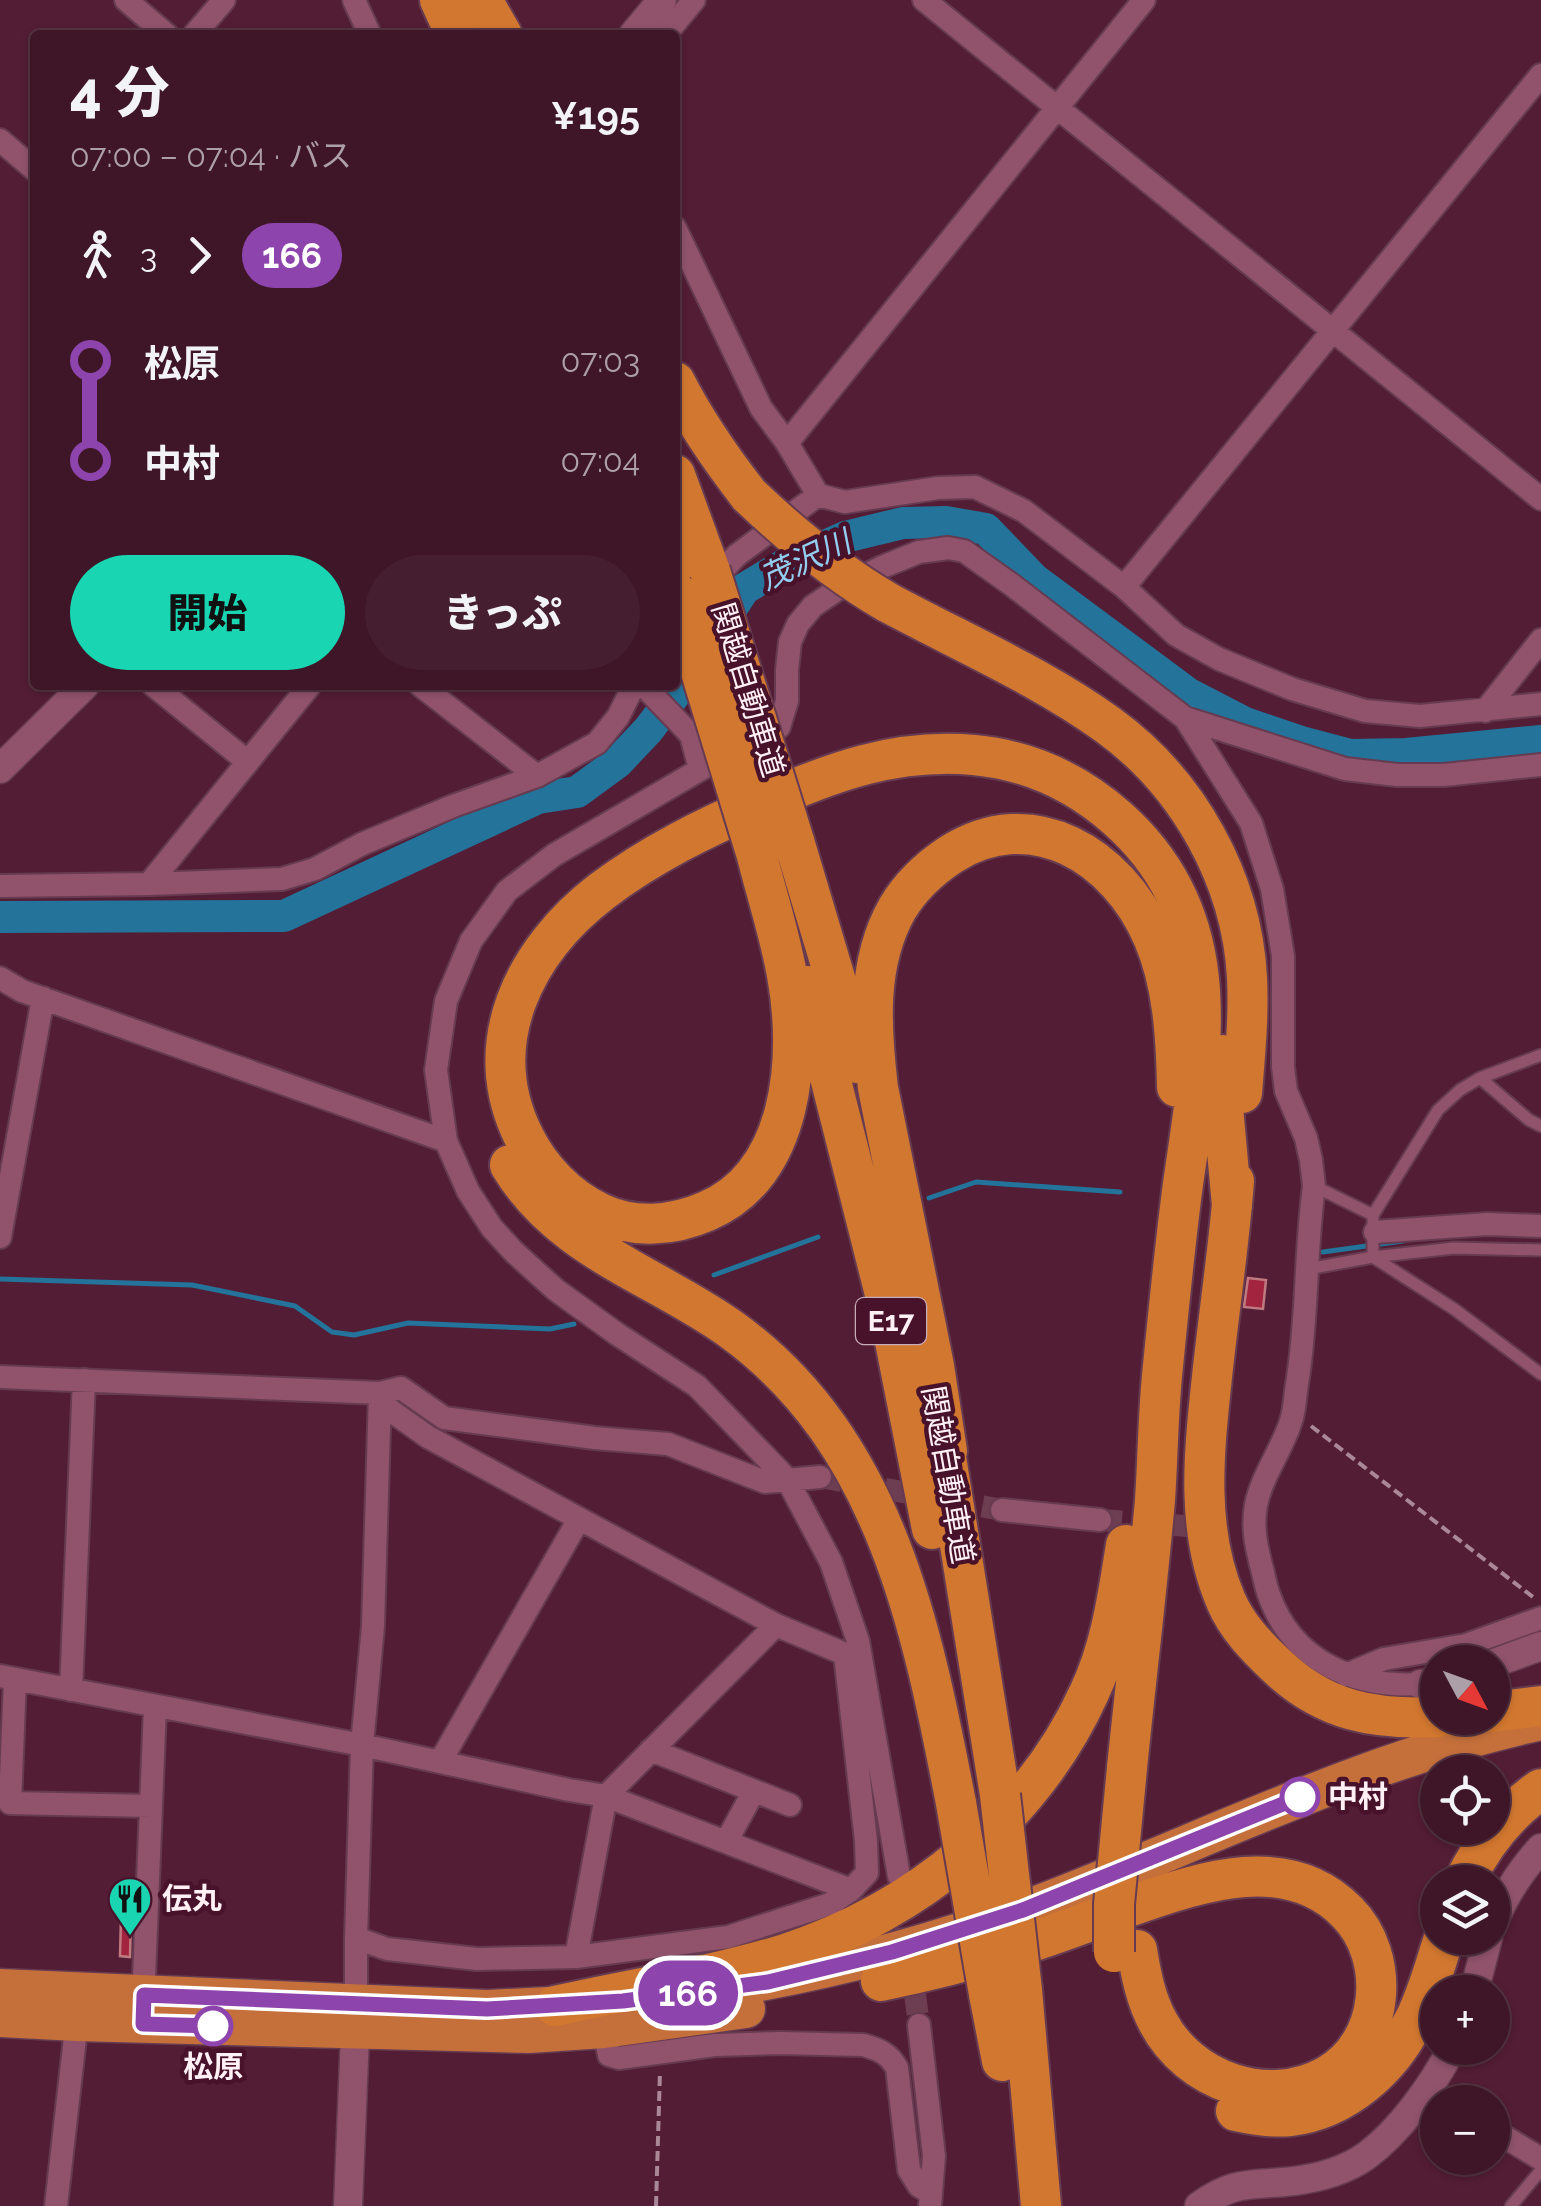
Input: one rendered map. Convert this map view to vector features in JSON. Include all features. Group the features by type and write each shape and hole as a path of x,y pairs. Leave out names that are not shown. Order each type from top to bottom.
{"highway":[{"path":"440,0 454,30"},
{"path":"479,0 491,30"},
{"path":"479,0 499,30"},
{"path":"680,391 719,457 777,522 860,586 1007,664 1110,726 1172,787 1197,820 1232,892 1247,978 1232,1206 1203,1470 1208,1541 1222,1590 1244,1631 1286,1675 1339,1707 1371,1715 1401,1718 1420,1703"},
{"name":"関越自動車道","path":"680,545 683,588 773,850 888,1306 937,1553 1002,1992 1041,2206"},
{"path":"976,1799 904,1578 859,1476 832,1432 791,1383 732,1330 578,1238 522,1185 502,1152 489,1120 482,1084 485,1016 496,983 534,920 589,869 710,797 814,756 885,735 959,729 1038,742 1071,756 1127,793 1171,841 1206,905 1224,987 1223,1107 1232,1206"},
{"path":"773,850 792,1018 790,1086 773,1146 759,1170 738,1193 713,1209 683,1220 624,1222 596,1212 568,1193 530,1150 509,1098 505,1067 507,1036 527,974 570,918 634,868 674,844 820,777 890,758 928,754 1001,758 1035,768 1094,799 1123,824 1167,878 1189,931 1202,990 1200,1073 1162,1371 1137,1770 1134,1896 1118,1982 1125,2009 1155,2060 1200,2098 1229,2110 1291,2116 1322,2109 1352,2094 1376,2074 1414,2022 1438,1955"},
{"path":"946,1451 934,1366 878,1088 872,1008 884,940 897,910 916,882 964,846 994,836 1026,832 1059,840 1087,855 1114,878 1136,905 1164,969 1173,1013 1181,1200"},
{"name":"関越自動車道","path":"773,850 837,985 915,1301 946,1451 976,1799"},
{"path":"554,2006 747,1965 831,1936 869,1920 913,1893 986,1836 1047,1765 1090,1691 1108,1643 1134,1495 1162,1371"},
{"path":"1137,1770 1175,1495 1189,1442 1212,1384"},
{"path":"1510,1710 1541,1706"},
{"path":"355,2017 623,2001 768,1982 892,1952 1023,1910 1371,1770 1541,1722"},
{"path":"1507,1755 1541,1746"},
{"path":"880,1981 1026,1933 1310,1818 1420,1780"},
{"path":"1472,1865 1494,1831 1541,1790"},
{"path":"0,2018 78,2007 355,2017 529,2034 604,2030 711,2016 953,1965 1194,1885 1256,1876 1308,1884 1349,1913 1376,1960 1376,2002 1355,2051 1326,2077 1278,2090 1253,2089 1211,2076 1174,2046 1125,1951"},
{"path":"0,1988 78,2007"},
{"name":"関越自動車道","path":"1002,1992 1002,2061 1014,2206"}],"street":[{"path":"126,0 161,30"},
{"path":"198,30 224,0"},
{"path":"354,0 368,30"},
{"path":"647,30 662,0"},
{"path":"649,30 694,0"},
{"path":"924,0 1541,499"},
{"path":"788,443 1144,0"},
{"path":"1124,587 1541,74"},
{"path":"0,140 30,166"},
{"path":"680,239 760,408 788,443 818,495 845,502 938,488 975,487 1024,511 1124,587 1176,634 1219,658 1292,689 1366,711 1420,716 1541,704"},
{"path":"683,588 818,495"},
{"path":"899,1876 831,1562 788,1479 698,1386 556,1290 492,1228 468,1191 446,1141 436,1070 446,1001 472,941 508,892 554,855 780,726 787,701 790,642 798,624 813,606 838,589 920,552 948,548 964,552 1185,718 1345,769 1444,775 1541,765"},
{"path":"1485,711 1541,640"},
{"path":"0,769 80,690"},
{"path":"159,690 248,762"},
{"path":"149,884 306,690"},
{"path":"426,690 538,776"},
{"path":"0,886 282,879 315,869 362,844 453,806 538,776 597,742 637,690"},
{"path":"644,690 690,735 700,770"},
{"path":"1185,718 1251,823 1272,889 1283,956 1286,1091 1306,1138 1314,1186 1291,1422 1264,1479 1253,1532 1269,1596 1285,1627 1304,1648 1346,1676 1420,1691"},
{"path":"0,978 22,991 446,1141"},
{"path":"0,1237 43,998"},
{"path":"1374,1226 1541,1226"},
{"path":"0,1377 380,1398 401,1388 444,1418 668,1444 765,1482 820,1477"},
{"path":"71,1690 84,1380"},
{"path":"380,1398 428,1438 776,1625 851,1647"},
{"path":"348,2206 362,1745 373,1626 380,1398"},
{"path":"1002,1510 1100,1520"},
{"path":"440,1762 579,1519"},
{"path":"1228,1530 1253,1532"},
{"path":"1346,1676 1384,1659 1466,1644 1541,1618"},
{"path":"576,1957 606,1796 776,1625"},
{"path":"1510,1657 1541,1646"},
{"path":"356,1938 387,1949 477,1959 576,1957 728,1937 830,1904 867,1873 851,1647"},
{"path":"150,1806 10,1804 7,1678 606,1796 851,1890"},
{"path":"143,2009 155,1707"},
{"path":"651,1750 790,1805"},
{"path":"726,1842 754,1791"},
{"path":"1510,1889 1541,1848"},
{"path":"56,2206 78,2007"},
{"path":"919,2024 934,2156 930,2199"},
{"path":"604,2030 609,2055 619,2058 715,2045 781,2042 875,2048 890,2057 897,2068 910,2170 930,2199"},
{"path":"1199,2206 1225,2189 1325,2175 1364,2158 1420,2111"},
{"path":"1510,2140 1541,2160"}],"lane":[{"path":"1374,1256 1374,1226 1438,1110 1480,1078 1541,1054"},
{"path":"1480,1078 1541,1126"},
{"path":"1314,1186 1374,1226"},
{"path":"1308,1269 1374,1256 1454,1248 1541,1250"},
{"path":"1374,1256 1541,1374"},
{"path":"1511,2206 1541,2170"}],"path":[{"path":"1292,1412 1541,1603"},
{"path":"656,2206 660,2054"}],"building":[{"path":"1248,1278 1266,1280 1263,1309 1244,1307"},
{"path":"121,1917 131,1917 130,1957 120,1956"}],"waterway":[{"name":"茂沢川","path":"680,687 744,589 789,562 845,537 903,523 946,522 986,529 1034,579 1189,694 1245,723 1350,755 1406,754 1541,741"},
{"name":"茂沢川","path":"0,917 284,916 538,798 577,792 618,762 678,690"},
{"path":"929,1198 976,1182 1120,1192"},
{"path":"714,1275 818,1237"},
{"path":"1323,1252 1403,1241"},
{"path":"0,1279 192,1285 295,1306 332,1332 354,1335 408,1323 550,1329 574,1324"}],"tunnel":[{"path":"820,1477 1002,1510"},
{"path":"1100,1520 1229,1529"},
{"path":"902,1894 919,2025"}],"bus line":[{"name":"166","path":"213,2026 143,2024 144,1995 487,2009 623,2001 768,1982 892,1952 1023,1910 1300,1797"}],"place":[{"name":"中村","path":"1300,1797"},
{"name":"伝丸","path":"130,1937"},
{"name":"松原","path":"213,2026"}]}
